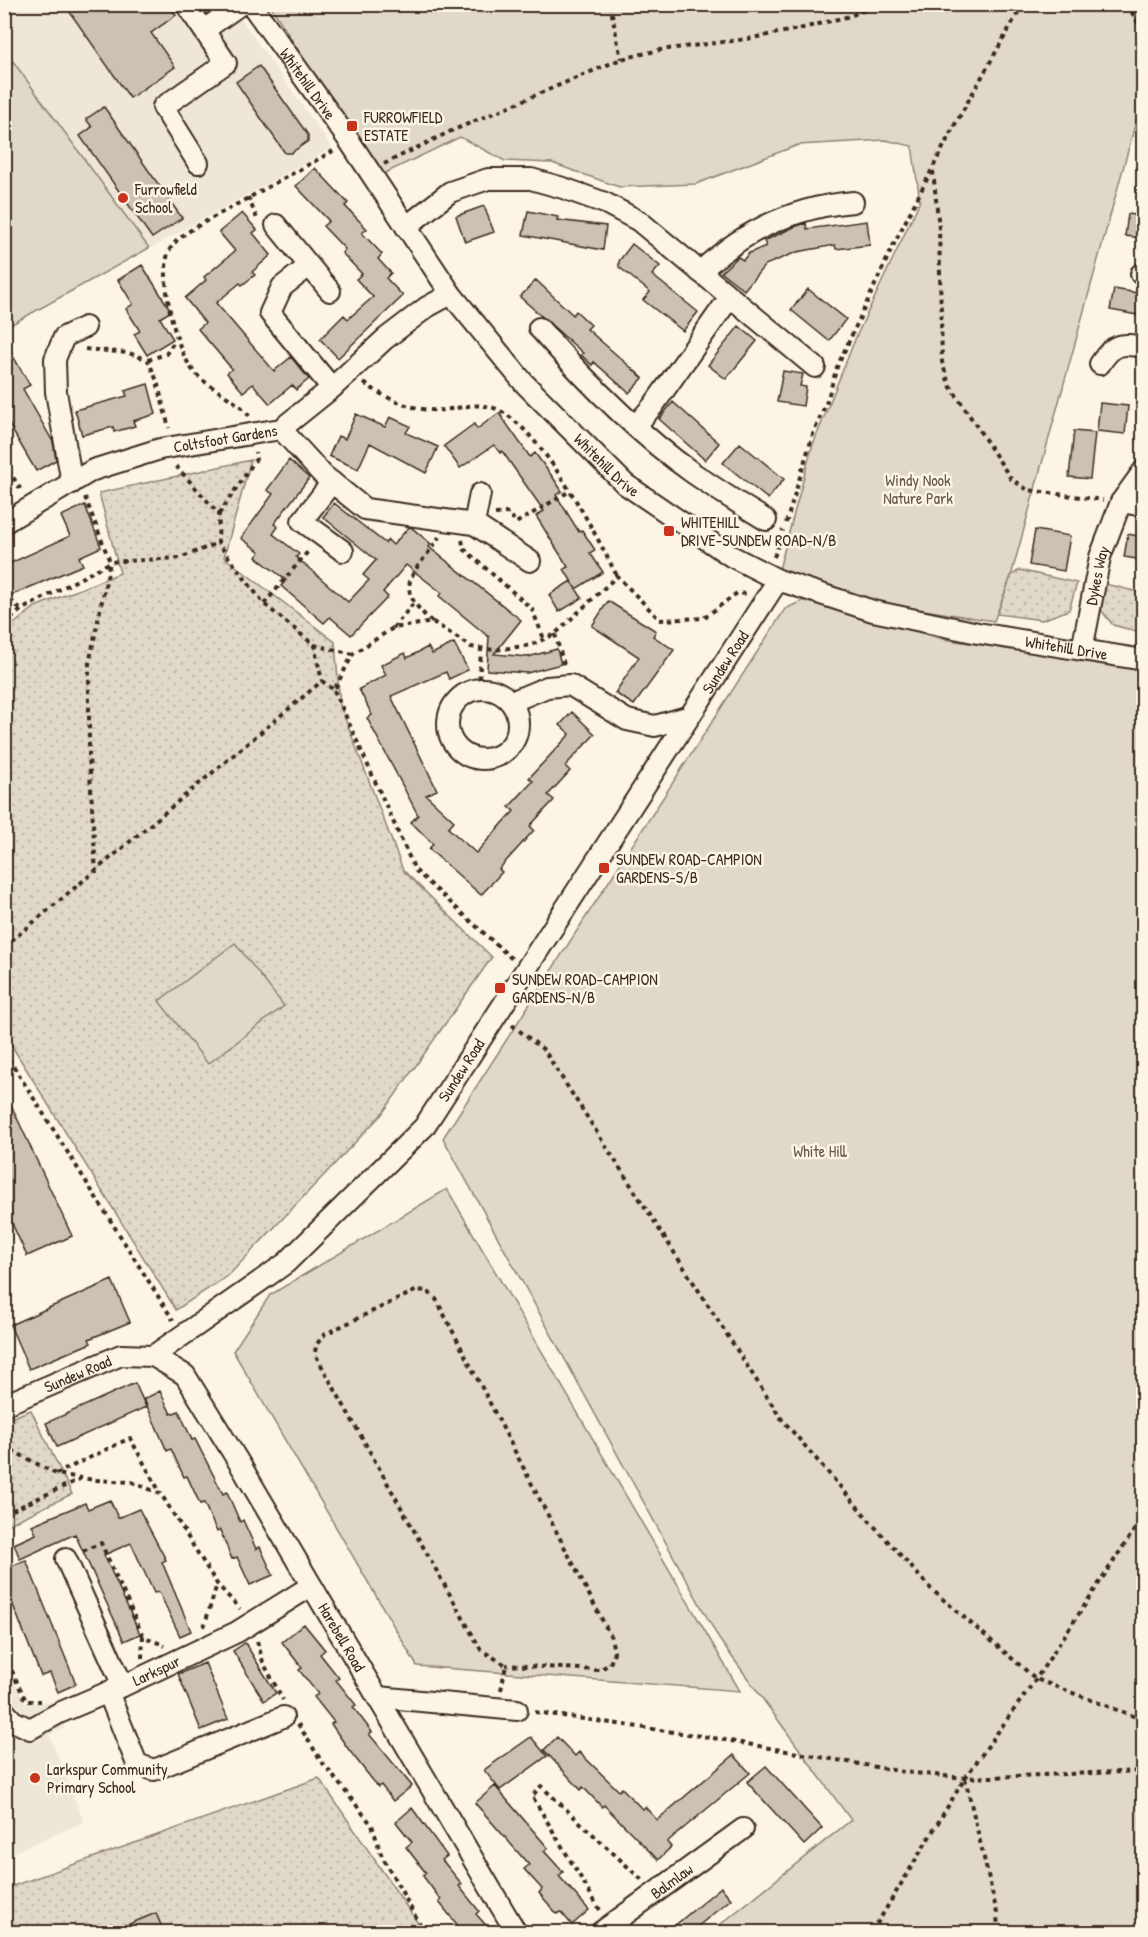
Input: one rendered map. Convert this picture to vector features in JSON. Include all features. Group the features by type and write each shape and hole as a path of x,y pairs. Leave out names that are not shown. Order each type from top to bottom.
{"street":[{"path":"186,4 226,63 163,107 198,163"},
{"path":"204,30 241,4"},
{"name":"Whitehill Drive","path":"251,4 350,142 451,294 524,383 625,484 771,584 873,611 978,633 1143,660"},
{"path":"406,227 450,192 488,179 531,179 605,203 639,221 815,367"},
{"path":"699,272 721,252 795,211 853,202"},
{"path":"276,225 330,291"},
{"path":"309,266 282,287 270,313 332,388"},
{"name":"Coltsfoot Gardens","path":"4,523 93,470 160,449 281,429 332,388 402,326 427,307 451,294"},
{"path":"636,424 653,406 730,297"},
{"path":"75,481 56,392 55,359 64,337 85,327"},
{"path":"538,328 564,357 691,472 766,520"},
{"path":"1100,364 1107,352 1123,344 1143,346"},
{"path":"281,429 332,482 365,508 464,520 530,561"},
{"name":"Dykes Way","path":"1082,650 1100,557 1121,502 1143,470"},
{"path":"332,482 302,521 343,551"},
{"path":"464,520 480,494"},
{"path":"1121,502 1143,506"},
{"name":"Sundew Road","path":"4,1405 121,1355 153,1356 286,1263 424,1127 690,716 771,584"},
{"path":"511,702 547,687 570,685 627,720 655,726 690,716"},
{"path":"479,688 502,694 511,702 519,724 513,744 496,757 474,758 462,753 454,744 447,724 451,707 459,698 479,688"},
{"name":"Harebell Road","path":"153,1356 185,1376 516,1932"},
{"name":"Larkspur","path":"66,1559 116,1684 197,1651 252,1623 310,1586"},
{"path":"4,1710 13,1721 30,1729 116,1684 137,1764 154,1770 288,1712"},
{"path":"378,1697 517,1710"},
{"name":"Balmlaw","path":"605,1929 743,1829"}],"path":[{"path":"610,4 621,59"},
{"path":"371,176 389,161 449,132 621,59 660,50 747,39 799,29 850,16 879,4"},
{"path":"349,373 388,399 399,402 431,410 486,406 508,415 542,452 570,491 617,576 660,620 704,618 737,593 771,584 837,368 893,246 970,98 1023,4"},
{"path":"1127,4 1143,33"},
{"path":"350,142 233,205 175,242 167,256 170,310 176,339 196,375 248,412 254,433 256,459 219,514 218,543 264,604 314,645 353,654"},
{"path":"933,170 939,228 940,339 942,362 949,384 1011,479 1028,490 1121,502"},
{"path":"60,346 129,353 148,360 166,354 176,339"},
{"path":"148,360 157,381 169,430 160,449 219,514"},
{"path":"4,462 32,508"},
{"path":"75,481 110,562 89,664 89,756 96,873"},
{"path":"570,491 516,523 509,513 464,520 414,568 409,586 413,604 433,622 471,647 495,650 531,645 555,634 617,576"},
{"path":"464,520 464,549 532,609 544,639"},
{"path":"264,604 322,535"},
{"path":"4,625 21,610 110,562 180,558 218,543"},
{"path":"4,593 21,610"},
{"path":"334,690 353,654 393,628 413,604"},
{"path":"393,628 433,622"},
{"path":"555,634 570,685"},
{"path":"314,645 322,681 334,690 415,870 526,972"},
{"path":"479,688 481,648"},
{"path":"4,947 96,873 322,681"},
{"path":"498,1015 544,1050 780,1417 931,1589 1036,1679 1143,1720"},
{"path":"4,1051 183,1335"},
{"path":"417,1290 427,1290 436,1299 611,1637 614,1653 610,1664 599,1670 506,1665 481,1650 315,1354 316,1345 325,1334 417,1290"},
{"path":"56,1474 130,1438 155,1479 161,1494 217,1584 252,1623 263,1662 288,1712 322,1762 372,1825 381,1854 424,1932"},
{"path":"4,1446 56,1474 132,1482 161,1494"},
{"path":"4,1514 81,1478"},
{"path":"873,1932 965,1778 1036,1679 1143,1515"},
{"path":"66,1559 101,1542 143,1636 141,1666 116,1684"},
{"path":"197,1651 217,1584"},
{"path":"143,1636 170,1649 177,1660"},
{"path":"4,1654 26,1701 47,1701"},
{"path":"498,1708 506,1665"},
{"path":"517,1710 708,1737 904,1772 965,1778 1143,1771"},
{"path":"965,1778 997,1913 998,1932"},
{"path":"605,1929 532,1796 541,1786 656,1893"}],"shaded area":[{"name":"Furrowfield School","path":"5,5 231,5 332,148 5,328"},
{"name":"Larkspur Community Primary School","path":"4,1660 25,1703 55,1702 65,1728 49,1734 84,1822 5,1856"}],"green space":[{"name":"Windy Nook Nature Park","path":"270,5 1143,5 1143,96 1011,576 994,621 878,603 778,573 812,447 856,337 920,201 912,146 885,140 798,145 696,184 619,187 552,163 505,161 460,137 377,177"},
{"path":"4,49 149,248 5,328 4,328"},
{"path":"251,460 224,557 335,642 340,705 403,870 492,957 382,1114 229,1275 176,1310 5,1035 5,631 35,607 120,573 99,493"},
{"path":"1019,570 1077,583 1069,610 1042,620 997,614 1011,576"},
{"path":"1105,584 1143,593 1143,633 1113,625 1101,610"},
{"name":"White Hill","path":"804,600 943,639 1143,669 1143,1932 711,1932 851,1820 719,1639 443,1138 785,609"},
{"path":"235,943 284,1006 208,1064 159,1001"},
{"path":"447,1189 740,1691 417,1666 233,1351 270,1295"},
{"path":"31,1410 72,1494 5,1526 5,1420"},
{"path":"319,1778 424,1932 5,1932 4,1889"}],"building":[{"path":"79,4 169,4 176,15 151,33 175,67 130,98 69,11"},
{"path":"259,66 308,135 308,141 291,153 285,153 236,82"},
{"path":"104,107 182,218 152,238 80,136 92,127 86,119"},
{"path":"315,168 348,203 345,206 367,229 362,233 382,254 378,259 391,273 386,278 403,296 338,358 320,339 344,315 348,319 373,297 356,279 362,274 342,253 345,249 323,226 329,221 296,186"},
{"path":"484,206 494,232 465,242 456,216"},
{"path":"528,211 558,217 557,220 606,226 603,250 523,235"},
{"path":"242,213 257,230 253,233 271,255 252,272 255,275 242,285 240,283 216,303 274,371 291,357 309,379 296,390 292,385 270,404 253,384 243,392 227,373 232,369 198,329 205,323 185,298 206,280 204,277 235,251 219,232"},
{"path":"1128,214 1143,216 1143,238 1125,236"},
{"path":"867,221 870,245 836,249 835,245 797,252 765,265 744,290 721,272 738,257 743,260 749,253 766,246 764,241 794,227 806,223 807,229"},
{"path":"632,244 660,266 652,275 698,312 683,331 643,300 650,292 619,267 619,261"},
{"path":"142,265 171,311 160,318 173,339 147,355 134,334 140,331 126,309 133,304 118,280"},
{"path":"536,280 573,315 576,311 591,325 587,329 643,378 629,393 594,362 592,365 581,355 583,353 520,297"},
{"path":"808,289 846,319 829,341 791,310"},
{"path":"1114,289 1143,294 1143,316 1110,310"},
{"path":"739,326 757,341 726,379 708,365"},
{"path":"4,341 30,385 23,389 53,442 56,460 36,471 4,416"},
{"path":"783,371 803,374 800,386 806,387 803,406 777,402"},
{"path":"148,384 156,414 133,421 135,426 114,432 113,427 82,435 75,410 127,396 125,391"},
{"path":"673,402 719,443 705,460 659,419"},
{"path":"1100,403 1128,406 1125,434 1097,431"},
{"path":"499,413 530,457 535,453 554,479 562,491 556,495 579,532 582,530 595,550 590,553 603,572 576,589 564,569 568,567 536,516 544,511 502,451 500,453 494,445 460,468 444,446 474,424 477,429"},
{"path":"356,414 385,427 390,417 410,426 406,433 438,447 426,473 370,443 358,469 329,456 338,436 345,439"},
{"path":"1074,431 1095,433 1090,479 1069,477"},
{"path":"740,443 784,479 768,499 723,463"},
{"path":"289,460 309,478 274,524 278,527 273,534 299,554 296,557 348,602 369,580 363,575 376,560 323,517 334,503 385,543 388,540 393,545 409,527 412,528 431,544 429,547 521,620 494,654 528,657 557,649 561,664 527,673 487,670 489,637 439,596 442,593 406,565 383,592 388,597 351,635 330,617 324,623 281,586 286,580 256,557 260,552 241,538 273,494 267,490"},
{"path":"85,505 101,547 79,557 83,565 4,598 4,566 70,536 61,516"},
{"path":"1035,530 1070,536 1064,571 1029,565"},
{"path":"1128,534 1143,537 1143,560 1124,557"},
{"path":"571,581 582,598 559,612 549,595"},
{"path":"608,601 656,631 653,636 674,650 634,705 615,693 639,657 592,626"},
{"path":"454,643 468,670 449,679 446,672 391,696 437,790 426,795 454,821 448,828 476,853 514,811 509,807 533,781 529,778 570,734 560,725 572,712 595,734 565,766 570,771 548,795 554,800 530,826 534,830 499,869 502,872 481,895 429,849 433,844 411,822 418,815 367,718 372,715 359,689 386,675 381,665 405,653 407,658 428,647 432,654"},
{"path":"4,1090 72,1236 27,1256 4,1206"},
{"path":"112,1280 130,1322 89,1339 91,1343 29,1369 10,1325"},
{"path":"135,1383 146,1407 57,1447 46,1423"},
{"path":"160,1391 171,1414 179,1411 192,1440 195,1439 223,1494 227,1492 240,1522 243,1520 256,1549 260,1547 273,1575 250,1585 237,1557 232,1559 220,1530 217,1532 204,1503 200,1504 171,1449 167,1451 144,1399"},
{"path":"110,1500 118,1518 139,1509 166,1560 162,1562 191,1631 180,1636 159,1592 154,1593 131,1543 104,1555 140,1634 124,1641 75,1534 20,1559 14,1544 36,1534 32,1525 85,1503 88,1509"},
{"path":"26,1560 76,1684 58,1692 50,1673 41,1676 4,1582 4,1569"},
{"path":"304,1624 325,1650 320,1654 339,1678 336,1680 356,1705 353,1707 372,1732 369,1734 412,1786 393,1801 381,1785 378,1787 349,1750 331,1724 334,1722 314,1697 318,1694 299,1670 302,1668 282,1642"},
{"path":"245,1643 276,1693 264,1701 233,1651"},
{"path":"205,1663 228,1719 201,1730 178,1674"},
{"path":"531,1737 547,1756 500,1790 484,1770"},
{"path":"557,1737 575,1756 579,1752 619,1791 622,1788 642,1809 645,1807 657,1820 734,1755 750,1773 667,1842 671,1847 658,1860 604,1805 602,1807 583,1787 581,1790 544,1750"},
{"path":"766,1766 822,1828 804,1845 747,1782"},
{"path":"495,1786 548,1848 544,1851 563,1872 559,1876 589,1910 572,1925 561,1912 557,1914 539,1893 542,1889 524,1869 529,1865 475,1803"},
{"path":"412,1808 447,1856 442,1860 462,1884 459,1886 479,1911 476,1914 492,1932 463,1932 439,1902 441,1900 423,1876 426,1873 406,1847 412,1842 396,1822"},
{"path":"721,1887 731,1899 691,1932 667,1932"},
{"path":"156,1913 163,1930 110,1932"}],"place":[{"name":"FURROWFIELD ESTATE","path":"352,126"},
{"name":"Furrowfield School","path":"123,198"},
{"name":"WHITEHILL DRIVE-SUNDEW ROAD-N/B","path":"669,531"},
{"name":"SUNDEW ROAD-CAMPION GARDENS-S/B","path":"604,868"},
{"name":"SUNDEW ROAD-CAMPION GARDENS-N/B","path":"500,988"},
{"name":"Larkspur Community Primary School","path":"35,1778"}]}
